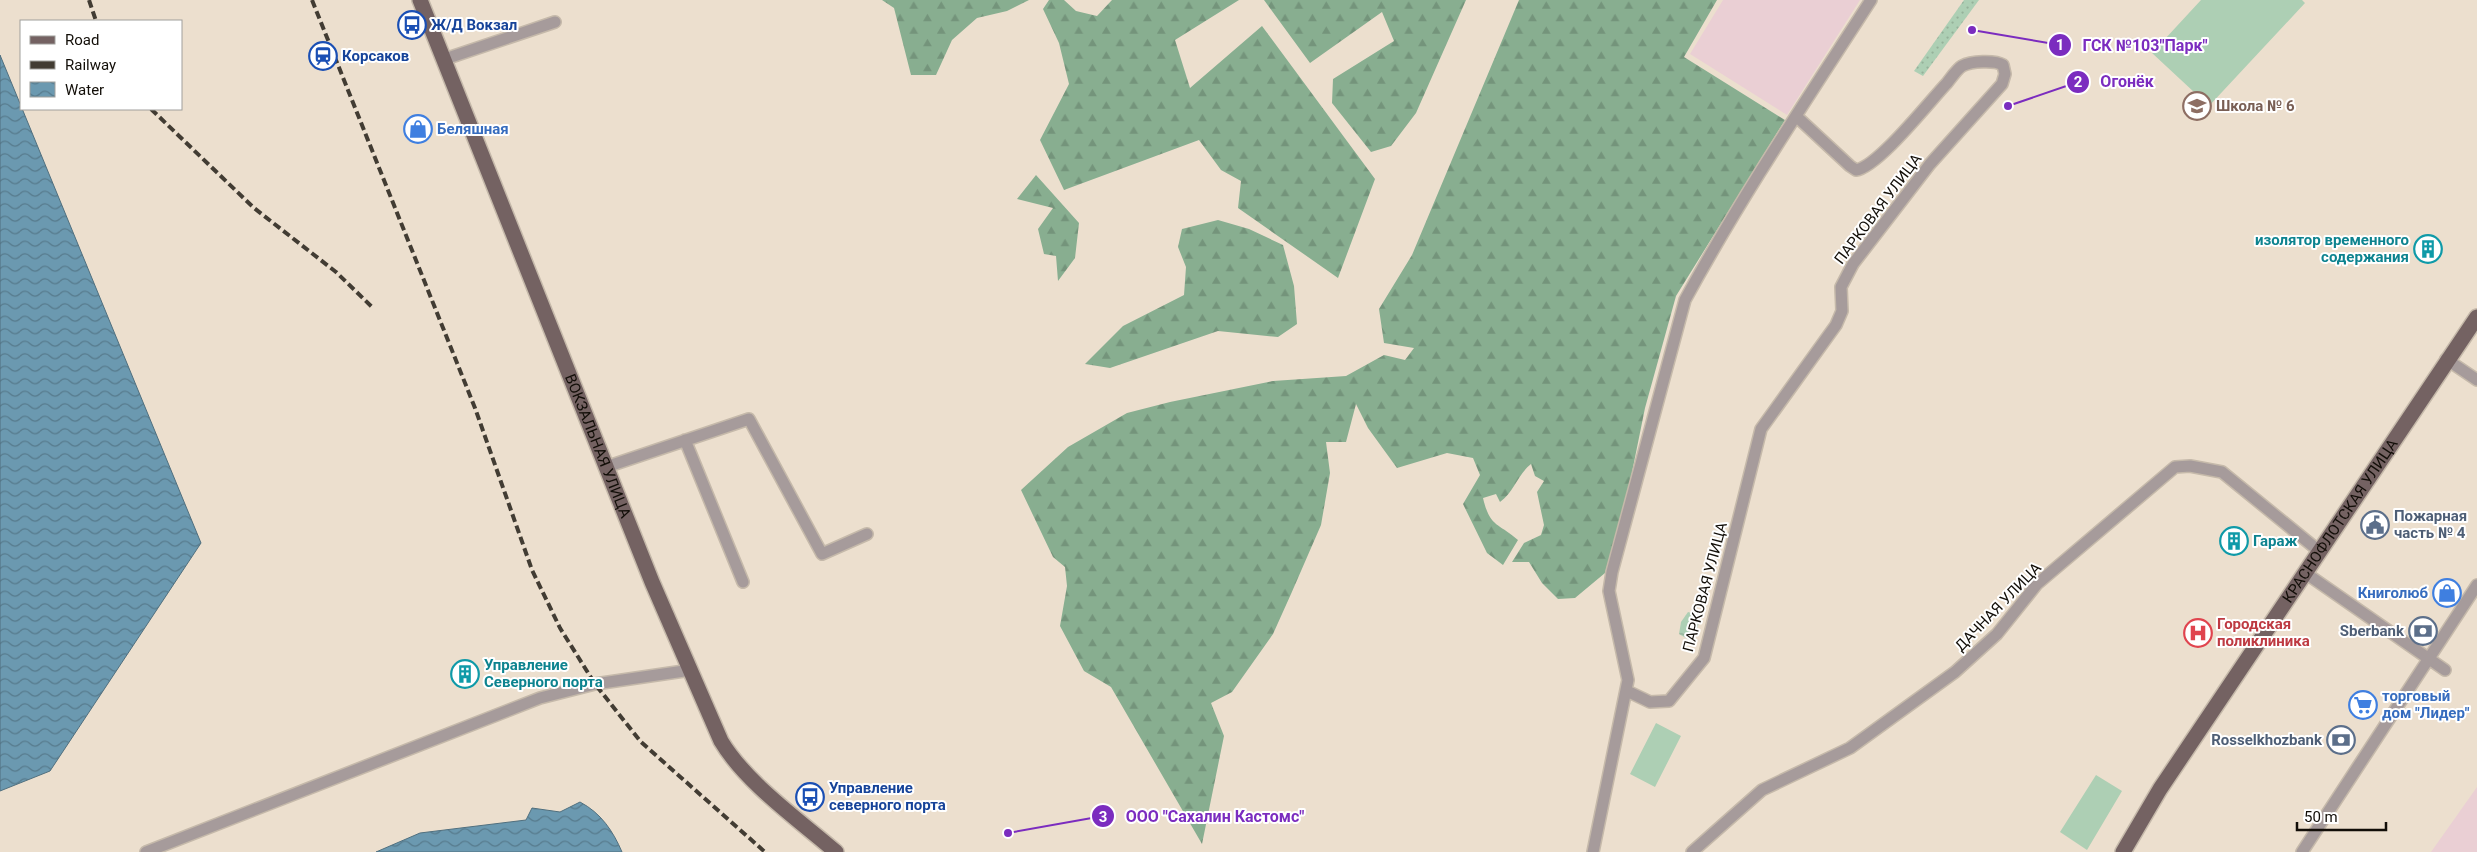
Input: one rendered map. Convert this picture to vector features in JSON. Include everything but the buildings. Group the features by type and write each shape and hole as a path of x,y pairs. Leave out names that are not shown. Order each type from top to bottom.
{"main road":[{"name":"ВОКЗАЛЬНАЯ УЛИЦА","path":"420,0 652,582 721,741 749,778 836,852"},
{"name":"КРАСНОФЛОТСКАЯ УЛИЦА","path":"2123,852 2160,789 2446,359 2477,317"}],"street":[{"path":"1592,852 1628,680 1609,591 1685,300 1704,265 1796,116 1871,0"},
{"path":"445,59 555,22"},
{"name":"ПАРКОВАЯ УЛИЦА","path":"1627,691 1650,702 1669,702 1704,658 1762,429 1836,325 1842,310 1841,287 1853,264 1930,164 2002,84 2005,74 2003,65 1996,61 1989,61 1962,66 1888,147 1872,163 1862,169 1856,170 1850,166 1796,116"},
{"path":"2446,359 2477,380"},
{"path":"606,467 749,419 822,554 867,534"},
{"path":"686,440 743,582"},
{"name":"ДАЧНАЯ УЛИЦА","path":"1692,852 1762,790 1850,748 1955,672 1997,634 2037,584 2175,468 2190,466 2222,472 2319,551"},
{"path":"2304,572 2445,670"},
{"path":"2302,852 2477,585"},
{"path":"146,852 540,698 595,684 691,670"}],"shaded area":[{"path":"1723,0 1860,0 1787,115 1690,54"},
{"path":"2477,787 2477,852 2431,852"}],"green space":[{"path":"882,0 1029,0 1007,11 977,18 952,40 936,75 911,75 894,8"},
{"path":"1049,0 1064,0 1076,11 1097,16 1112,0 1239,0 1175,40 1190,88 1262,26 1375,179 1338,278 1238,208 1241,181 1221,170 1199,140 1064,190 1040,140 1069,84 1059,43 1043,9"},
{"path":"1264,0 1466,0 1416,113 1391,146 1371,152 1332,103 1333,79 1394,41 1382,12 1310,63"},
{"path":"1519,0 1717,0 1684,57 1785,120 1676,296 1645,408 1628,492 1605,573 1575,598 1558,599 1542,583 1529,562 1512,562 1524,543 1541,535 1544,525 1537,492 1544,481 1535,476 1531,464 1500,502 1496,494 1483,498 1492,520 1518,540 1503,565 1487,553 1463,504 1480,475 1473,458 1447,453 1397,468 1368,428 1356,404 1346,442 1326,442 1330,473 1321,525 1273,634 1232,692 1211,703 1224,736 1202,844 1111,687 1084,671 1060,626 1067,586 1065,567 1053,557 1021,490 1068,447 1127,413 1170,402 1273,381 1346,376 1384,355 1405,360 1414,348 1384,343 1379,309 1412,255"},
{"path":"1964,0 1979,0 1923,76 1914,71"},
{"name":"Школа № 6","path":"2201,0 2302,0 2305,3 2209,106 2152,53"},
{"path":"1036,175 1079,223 1075,258 1058,281 1056,256 1044,254 1038,229 1053,208 1017,199"},
{"path":"1218,220 1249,229 1283,245 1294,286 1297,324 1278,337 1218,331 1110,368 1085,364 1123,326 1184,295 1186,267 1178,247 1182,229"},
{"path":"1688,612 1701,616 1693,642 1679,634 1681,622"},
{"path":"1656,723 1681,736 1655,787 1630,774"},
{"path":"2096,775 2122,791 2087,850 2060,832"}],"water":[{"path":"0,55 20,104 20,110 23,110 201,543 50,771 0,791"},
{"path":"580,802 594,811 606,823 622,852 376,852 420,833 526,820 532,808 560,812"}],"railway":[{"path":"89,0 96,20"},
{"path":"312,0 475,408 532,570 560,628 595,684 641,742 765,852"},
{"path":"152,110 254,208 336,272 373,308"}],"place":[{"name":"Ж/Д Вокзал","path":"412,25"},
{"name":"ГСК №103\"Парк\"","path":"1972,30"},
{"name":"Корсаков","path":"323,56"},
{"name":"Огонёк","path":"2008,106"},
{"name":"Школа № 6","path":"2197,106"},
{"name":"Беляшная","path":"418,129"},
{"name":"изолятор временного содержания","path":"2428,249"},
{"name":"Пожарная часть № 4","path":"2375,525"},
{"name":"Гараж","path":"2234,541"},
{"name":"Книголюб","path":"2447,593"},
{"name":"Sberbank","path":"2423,631"},
{"name":"Городская поликлиника","path":"2198,633"},
{"name":"Управление Северного порта","path":"465,674"},
{"name":"торговый дом \"Лидер\"","path":"2363,705"},
{"name":"Rosselkhozbank","path":"2341,740"},
{"name":"Управление северного порта","path":"810,797"},
{"name":"ООО \"Сахалин Кастомс\"","path":"1008,833"}]}
